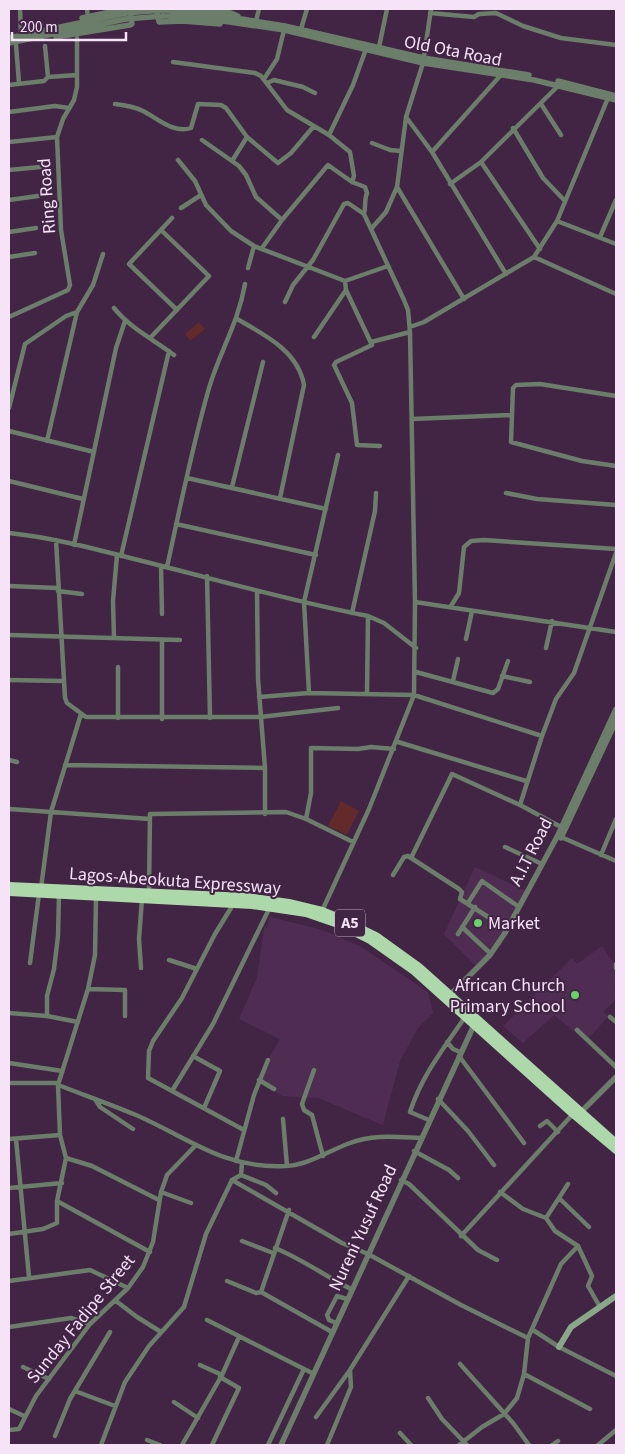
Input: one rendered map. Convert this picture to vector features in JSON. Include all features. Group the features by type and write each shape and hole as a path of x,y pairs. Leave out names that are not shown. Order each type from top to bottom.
{"highway":[{"name":"Lagos-Abeokuta Expressway","path":"9,886 59,895 270,907 324,919 370,940 414,971 577,1113 616,1143"},
{"name":"Lagos-Abeokuta Expressway","path":"9,892 149,893 246,897 322,911 369,932 396,949 451,996 616,1150"}],"main road":[{"path":"559,1347 571,1327 616,1296"}],"street":[{"path":"20,9 21,35"},
{"path":"87,9 88,17"},
{"path":"203,9 231,13 238,20"},
{"path":"256,21 259,9"},
{"path":"301,29 307,9"},
{"path":"379,47 387,9"},
{"path":"161,11 159,22 183,21 230,25 238,20 256,21 285,28"},
{"path":"9,43 88,17 127,12 161,11 238,20 285,28"},
{"path":"371,229 386,212 397,186 406,117 424,61 430,11 474,17 479,11 500,14 523,26 561,38 616,45"},
{"path":"42,33 51,38 130,25 132,24 127,12"},
{"path":"9,38 42,33 127,12"},
{"path":"266,81 277,59 285,28"},
{"name":"Old Ota Road","path":"285,28 301,29 379,47 424,61 534,76 616,96"},
{"name":"Old Ota Road","path":"285,28 366,49 500,76 528,79 616,100"},
{"name":"Ring Road","path":"9,317 68,290 70,284 61,230 57,137 77,87 77,38"},
{"path":"16,45 19,83"},
{"path":"45,46 48,77"},
{"path":"329,134 353,85 366,49"},
{"path":"174,62 255,72 266,81 287,110 329,134 352,156 351,169 354,176 352,182"},
{"path":"9,85 44,81 48,77 76,75"},
{"path":"432,152 500,76"},
{"path":"266,81 274,80 303,86 315,92"},
{"path":"450,184 481,162 513,128 559,86"},
{"path":"371,342 410,329 424,322 534,256 557,221 608,98"},
{"path":"116,104 142,110 159,121 186,129 191,128 197,104 221,105 229,111 247,137 278,163 291,152 314,126"},
{"path":"541,104 560,135"},
{"path":"9,112 55,106 69,108"},
{"path":"406,117 432,152 506,274"},
{"path":"513,128 543,178 565,201"},
{"path":"9,142 57,137"},
{"path":"232,162 247,137"},
{"path":"202,140 239,166 246,175 256,197 282,220"},
{"path":"372,143 390,150 401,151"},
{"path":"178,160 195,181 206,204 231,231 254,246 345,281 388,266"},
{"path":"481,162 540,249"},
{"path":"262,248 282,220 328,165 367,190 364,214 408,310 410,329 416,648 414,696 398,742 322,911"},
{"path":"9,170 40,167"},
{"path":"397,186 464,299"},
{"path":"181,208 201,195"},
{"path":"9,200 38,196"},
{"path":"600,237 616,200"},
{"path":"285,302 293,286 308,267 346,203 364,214"},
{"path":"172,218 130,264 176,309"},
{"path":"557,221 616,244"},
{"path":"9,232 36,228"},
{"path":"151,337 209,276 161,230"},
{"path":"248,268 254,246"},
{"path":"9,257 35,253"},
{"path":"48,441 77,312 94,285 103,254"},
{"path":"534,256 616,294"},
{"path":"345,281 346,290 372,346 336,362 334,365 352,403 357,445 380,446"},
{"path":"167,567 212,380 237,319 245,284"},
{"path":"314,337 346,290"},
{"path":"114,308 125,321 139,332 151,337 174,355"},
{"path":"9,408 25,344 66,316 77,312"},
{"path":"237,319 278,343 302,373 304,385 280,498"},
{"path":"74,545 116,348 125,321"},
{"path":"114,638 113,601 119,555 169,351"},
{"path":"232,487 263,362"},
{"path":"616,396 540,384 516,385 513,388 511,442 582,461 616,466"},
{"path":"412,419 512,415"},
{"path":"9,431 94,452"},
{"path":"309,693 304,602 338,455"},
{"path":"187,478 326,509"},
{"path":"9,480 83,498"},
{"path":"352,613 375,511 376,493"},
{"path":"506,493 546,500 616,505"},
{"path":"176,524 316,554"},
{"path":"9,532 56,540 207,576 257,591 368,616 384,623 416,648"},
{"path":"56,540 66,700 81,714 89,718 260,717 338,708"},
{"path":"450,606 460,586 464,547 471,541 484,540 616,549"},
{"path":"520,805 526,781 556,699 574,673 616,554"},
{"path":"161,566 162,614"},
{"path":"207,576 210,718"},
{"path":"9,586 82,594"},
{"path":"257,591 260,717 265,814"},
{"path":"415,602 616,632"},
{"path":"466,639 472,611"},
{"path":"367,693 368,616"},
{"path":"546,648 552,622"},
{"path":"9,635 180,640"},
{"path":"162,640 162,719"},
{"path":"453,681 458,659"},
{"path":"416,672 493,693 498,689 508,661"},
{"path":"118,666 118,718"},
{"path":"502,676 530,682"},
{"path":"9,680 64,681"},
{"path":"260,697 309,693 367,693 414,696 542,736"},
{"name":"A.I.T Road","path":"451,996 490,960 501,945 551,852 560,827 616,709"},
{"path":"30,963 51,812 81,714"},
{"name":"A.I.T Road","path":"451,996 491,954 507,929 542,864 561,837 616,720"},
{"path":"398,742 526,781"},
{"path":"306,819 311,793 311,748 358,749 371,747 394,750"},
{"path":"9,760 18,762"},
{"path":"65,765 264,768"},
{"path":"411,858 452,774 520,805 560,827"},
{"path":"9,809 150,819"},
{"path":"149,893 150,814 265,814 286,812 306,819 353,842"},
{"path":"601,855 616,819"},
{"path":"561,837 616,861"},
{"path":"505,847 542,864"},
{"path":"393,874 404,857 411,858 459,888 462,892 460,899 507,929"},
{"path":"468,903 482,881 519,907"},
{"path":"46,1016 47,996 56,962 59,895"},
{"path":"9,1234 56,1225 57,1201 66,1158 60,1134 58,1084 88,989 95,955 96,897"},
{"path":"141,968 139,939 142,899"},
{"path":"234,904 180,1002 153,1041 149,1051 149,1080 244,1130"},
{"path":"172,1091 212,1024 245,962 270,907"},
{"path":"458,934 475,907"},
{"path":"462,927 491,954"},
{"path":"169,960 197,969"},
{"path":"88,989 125,990 127,993 125,1016"},
{"path":"9,1013 46,1016 78,1022"},
{"path":"429,1120 410,1112 425,1075 465,1017"},
{"path":"610,1017 616,1022"},
{"name":"Nureni Yusuf Road","path":"281,1445 312,1373 474,1025"},
{"path":"577,1030 616,1067"},
{"path":"447,1042 459,1054 524,1143"},
{"path":"193,1056 220,1071 204,1108"},
{"path":"236,1161 259,1080 268,1060"},
{"path":"9,1063 62,1071"},
{"path":"314,1070 302,1104 304,1110 312,1116 323,1156"},
{"path":"461,1236 558,1132 616,1077"},
{"path":"259,1080 274,1089"},
{"path":"9,1083 58,1084 136,1115 195,1146 242,1163 288,1166 323,1156 350,1143 372,1137 422,1138"},
{"path":"95,1099 100,1107 133,1129"},
{"path":"438,1099 468,1131 494,1165"},
{"path":"283,1119 288,1166"},
{"path":"540,1126 547,1121 558,1132"},
{"path":"9,1140 60,1134"},
{"path":"16,1139 18,1187 29,1277"},
{"name":"Sunday Fadipe Street","path":"9,1430 19,1429 24,1416 49,1379 90,1324 128,1288 150,1252 159,1200 168,1174 195,1146"},
{"path":"414,1152 449,1170 458,1178"},
{"path":"66,1158 92,1166 159,1200"},
{"path":"241,1175 242,1163"},
{"path":"101,1445 127,1378 149,1346 184,1307 206,1234 232,1180 241,1175"},
{"path":"241,1175 266,1185 276,1193"},
{"path":"232,1180 249,1191 289,1210 342,1243 368,1254 461,1305 528,1338"},
{"path":"401,1180 416,1190 461,1236 478,1250 497,1260"},
{"path":"9,1188 62,1183"},
{"path":"546,1218 568,1184"},
{"path":"161,1192 191,1203"},
{"path":"500,1192 523,1210 546,1218 555,1231 578,1246 587,1261 592,1276 588,1286 600,1307"},
{"path":"560,1199 590,1227"},
{"path":"57,1201 150,1252"},
{"path":"260,1292 289,1210"},
{"path":"242,1241 294,1255 321,1274 351,1289"},
{"path":"428,1398 463,1444 482,1427 504,1414 520,1392 528,1338 561,1264 578,1246"},
{"path":"9,1281 90,1270 128,1288"},
{"path":"316,1417 350,1370 409,1276"},
{"path":"227,1281 256,1293 260,1292 332,1332"},
{"path":"336,1323 329,1320 327,1315 337,1296 347,1299"},
{"path":"116,1301 161,1332"},
{"path":"9,1327 71,1318 90,1324"},
{"path":"207,1320 312,1373"},
{"path":"533,1330 559,1347 616,1376"},
{"path":"55,1436 76,1391 110,1332"},
{"path":"182,1445 221,1376 239,1337"},
{"path":"460,1364 513,1422 529,1445"},
{"path":"200,1365 239,1388 212,1445"},
{"path":"23,1367 49,1379"},
{"path":"268,1445 304,1369"},
{"path":"327,1445 352,1387 350,1370"},
{"path":"524,1374 556,1389 590,1409"},
{"path":"76,1391 115,1406"},
{"path":"174,1402 198,1418"},
{"path":"9,1409 24,1416"},
{"path":"598,1445 616,1430"},
{"path":"400,1433 411,1445"},
{"path":"147,1440 160,1445"},
{"path":"552,1445 558,1441"}],"shaded area":[{"path":"199,322 205,329 190,341 185,334"},
{"path":"341,801 359,811 347,835 328,826"},
{"name":"Market","path":"475,867 528,892 490,953 477,967 444,934"},
{"path":"270,917 319,929 360,946 428,992 433,1013 418,1028 400,1061 383,1125 318,1098 282,1096 257,1079 280,1039 239,1019 257,978 264,927 267,928"},
{"name":"African Church Primary School","path":"602,946 616,967 616,986 614,988 616,999 604,1011 608,1017 586,1041 554,1015 523,1043 503,1026 572,958 577,964"}],"place":[{"name":"Market","path":"478,923"},
{"name":"African Church Primary School","path":"575,995"}]}
